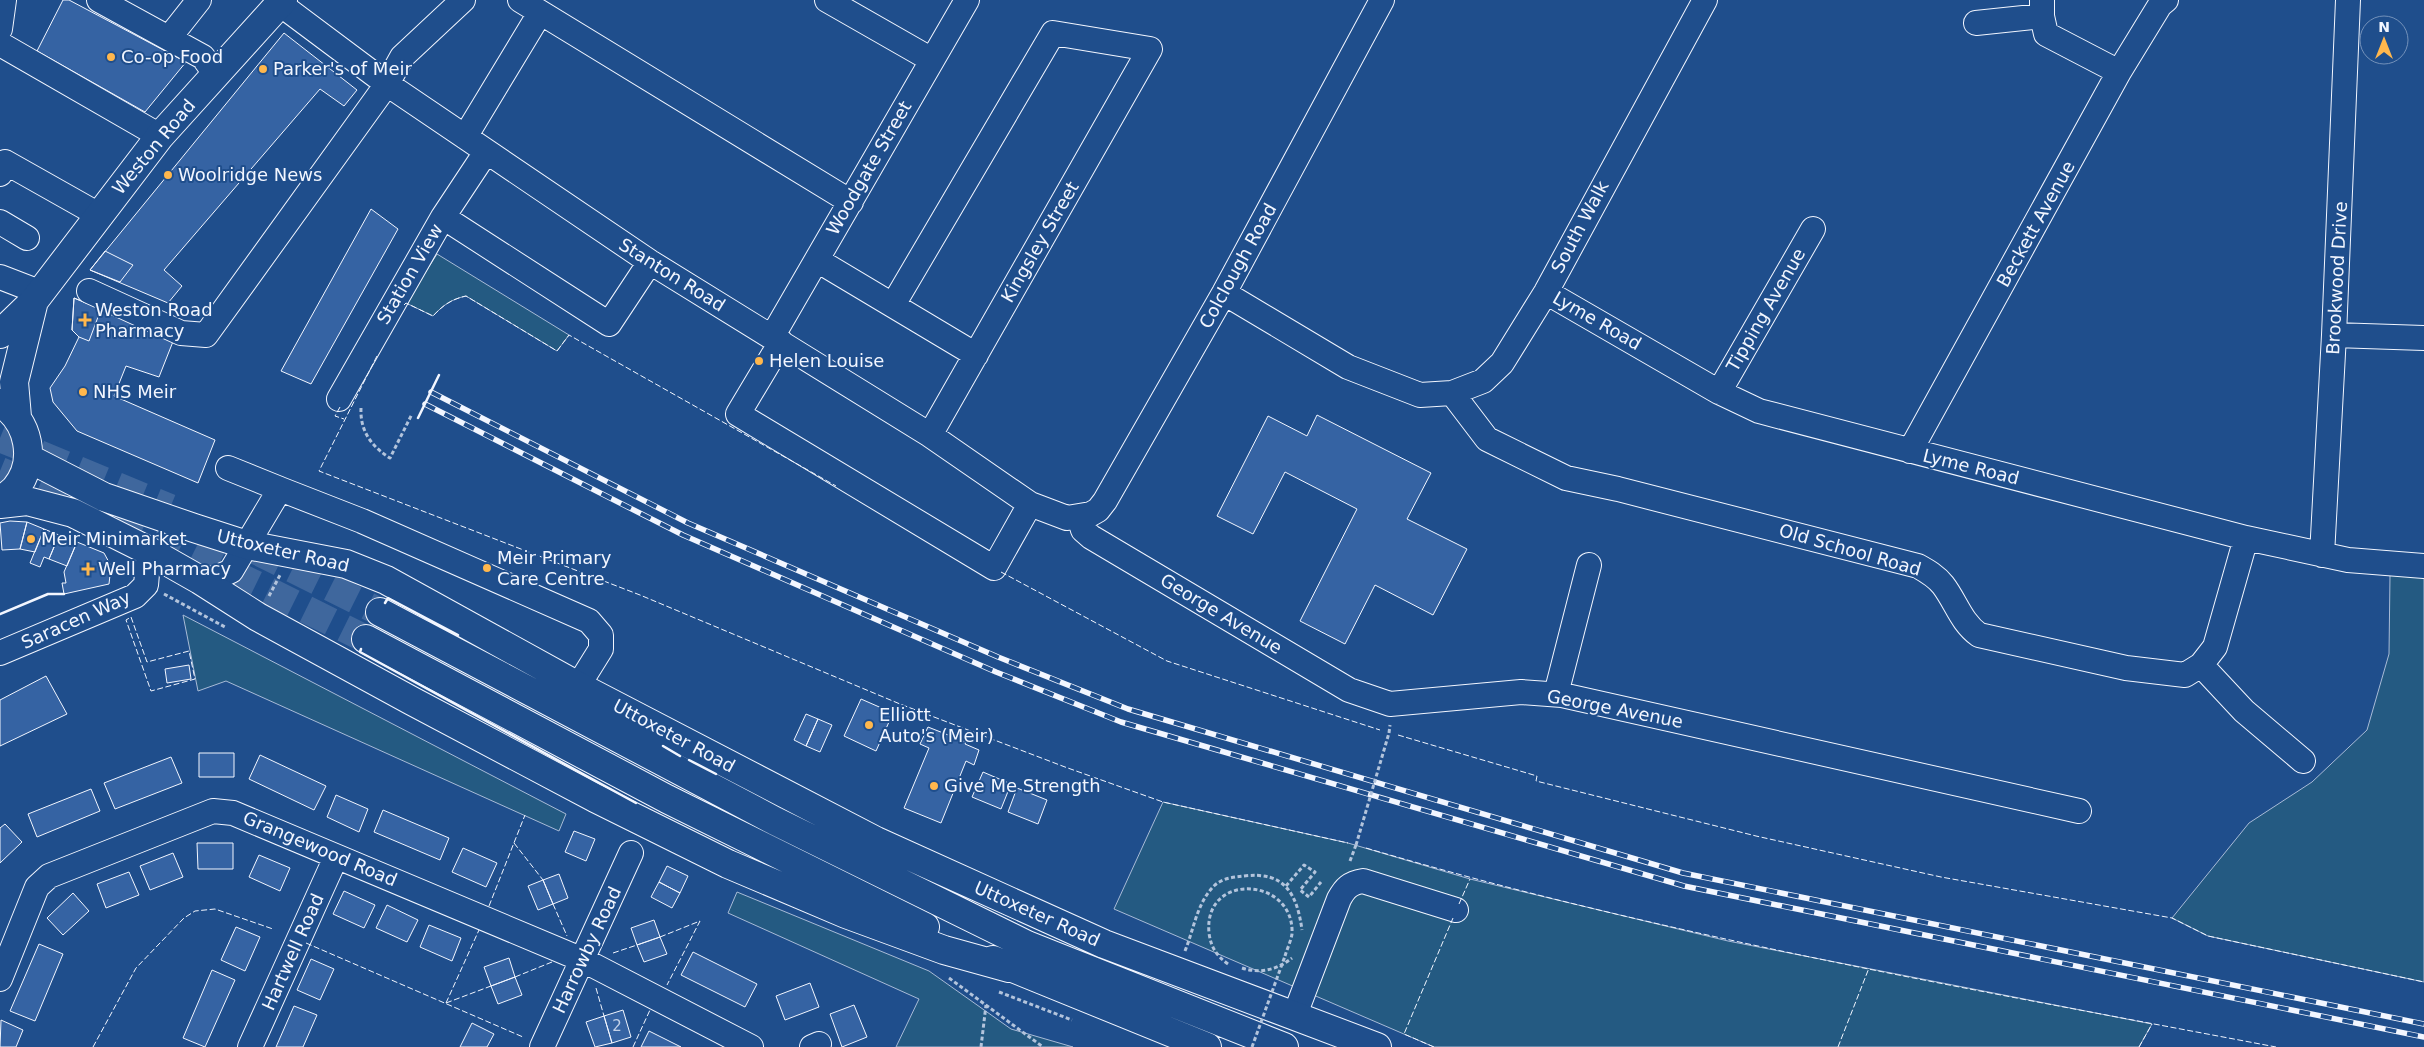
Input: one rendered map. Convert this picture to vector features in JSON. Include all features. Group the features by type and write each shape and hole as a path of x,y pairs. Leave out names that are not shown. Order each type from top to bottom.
{"highway":[{"name":"Weston Road","path":"0,334 36,297 160,136 282,2"},
{"name":"Weston Road","path":"9,410 14,382 36,297"},
{"path":"0,503 16,488 26,468 28,458 26,436 9,410"},
{"name":"Uttoxeter Road","path":"28,458 104,497 247,544 329,559 386,580 578,686 876,841 1104,944 1306,1022 1377,1047"},
{"path":"0,503 27,501 73,513 149,551 200,580 258,617 595,798 728,864 846,914 944,950 1009,968"},
{"path":"380,612 774,822 1027,945 1284,1047"},
{"path":"366,640 666,799 1009,968 1207,1047"}],"street":[{"path":"0,29 4,0"},
{"path":"99,0 203,56 216,75"},
{"path":"168,38 199,0"},
{"path":"89,291 181,333 206,335 387,84 402,57 463,0"},
{"path":"520,0 851,202"},
{"path":"827,0 932,60"},
{"name":"Woodgate Street","path":"967,0 817,260 738,414 994,568 1030,504"},
{"name":"South Walk","path":"1224,293 1348,367 1420,395 1452,393 1483,381 1502,362 1546,292 1578,228 1705,0"},
{"name":"Beckett Avenue","path":"1910,451 2120,72 2160,5 2166,0"},
{"name":"Brookwood Drive","path":"2322,555 2334,335 2348,0"},
{"name":"Colclough Road","path":"1079,517 1098,510 1105,501 1198,354 1224,293 1378,1"},
{"name":"Stanton Road","path":"282,2 387,84 650,262 930,435 1030,504 1067,518 1079,517"},
{"path":"1976,23 2042,8 2046,34 2120,72"},
{"path":"465,137 540,13"},
{"name":"Kingsley Street","path":"893,305 1053,33 1150,49 930,435"},
{"path":"0,44 160,136"},
{"name":"Station View","path":"350,401 443,217 486,152"},
{"path":"0,174 5,162 98,215"},
{"path":"443,217 609,324 650,262"},
{"path":"0,222 27,238"},
{"name":"Tipping Avenue","path":"1719,392 1813,228"},
{"path":"817,260 976,355"},
{"path":"0,277 36,297"},
{"name":"Lyme Road","path":"1546,292 1719,392 1759,411 2246,538 2348,560 2424,566"},
{"path":"2334,335 2424,338"},
{"name":"Old School Road","path":"1452,393 1487,439 1566,478 1618,489 1918,566 1932,574 1943,585 1968,627 1979,635 2126,668 2185,675 2201,665"},
{"path":"228,468 362,521 589,621 601,635 601,649 578,686"},
{"path":"200,580 216,578 231,572 280,489"},
{"name":"George Avenue","path":"1079,517 1083,530 1090,537 1349,690 1366,697 1390,704 1521,692 1556,694 2079,811"},
{"path":"2246,538 2214,647 2201,665 2244,711 2303,761"},
{"name":"Saracen Way","path":"0,653 135,596 146,585 149,551"},
{"path":"1556,694 1589,565"},
{"name":"Grangewood Road","path":"0,979 37,887 49,876 213,812 233,812 583,960 751,1047"},
{"name":"Harrowby Road","path":"542,1047 631,853"},
{"name":"Hartwell Road","path":"250,1047 336,857"},
{"path":"1306,1022 1339,899 1345,888 1353,883 1363,881 1456,910"}],"path":[{"path":"350,401 362,430 378,450 390,458 412,414"},
{"path":"258,617 284,567"},
{"path":"1356,845 1389,733"},
{"path":"1286,886 1304,865 1315,872 1300,890 1309,897 1321,882"},
{"path":"1177,972 1200,906 1215,886 1223,880 1234,877 1262,875 1286,886 1299,906 1303,933"},
{"path":"1252,1047 1285,956 1292,936 1291,920 1284,905 1262,890 1235,889 1224,896 1214,907 1210,916 1210,941 1215,953 1228,964 1250,971 1265,971 1278,967 1291,959 1295,953"},
{"path":"944,974 1043,1047"},
{"path":"981,1047 986,1005"}],"shaded area":[{"path":"437,254 569,335 557,351 466,296 448,303 433,316 406,303"},
{"path":"2390,575 2424,575 2424,982 2208,936 2172,918 2249,823 2312,782 2367,730 2389,654"},
{"path":"183,615 566,814 559,831 226,681 198,691"},
{"path":"1163,802 1348,843 1470,879 1728,941 2152,1024 2139,1047 1434,1047 1114,909"},
{"path":"737,892 929,971 1011,1029 1073,1047 896,1047 919,999 728,913"}],"building":[{"name":"Co-op Food","path":"63,0 69,0 186,62 145,112 37,51"},
{"path":"284,33 357,90 344,106 320,89 164,270 182,286 168,303 90,270"},
{"path":"371,209 398,229 311,384 281,371"},
{"path":"105,251 133,265 120,282 90,270"},
{"name":"NHS Meir","path":"74,298 174,339 159,377 126,366 114,396 215,440 198,483 77,431 53,402 50,388 65,366 79,337 72,330"},
{"name":"Weston Road Pharmacy","path":"74,298 101,309 89,341 79,337 72,330"},
{"path":"1317,415 1431,473 1407,519 1467,549 1433,615 1375,585 1345,644 1300,621 1357,509 1285,472 1253,534 1217,516 1268,416 1307,436"},
{"path":"10,521 27,522 20,549 2,550 0,523"},
{"name":"Meir Minimarket","path":"27,522 44,529 35,552 20,549"},
{"path":"44,529 59,535 49,559 44,557 40,567 30,563"},
{"path":"59,535 77,542 67,566 49,559"},
{"name":"Well Pharmacy","path":"77,542 104,553 111,566 109,584 64,594 62,583 66,583 64,572"},
{"path":"189,665 191,679 167,683 165,669"},
{"path":"46,676 67,714 0,746 0,700"},
{"name":"Elliott Auto's (Meir)","path":"861,699 893,713 876,751 844,736"},
{"path":"806,714 818,719 806,746 794,740"},
{"path":"818,719 832,725 820,752 806,746"},
{"name":"Give Me Strength","path":"928,727 966,742 965,744 979,750 974,765 966,761 941,823 904,808 929,748 920,744"},
{"path":"199,753 234,753 234,777 199,777"},
{"path":"260,755 326,786 314,810 249,779"},
{"path":"171,757 182,783 115,809 104,783"},
{"path":"983,772 1011,784 1001,809 972,797"},
{"path":"1017,788 1047,800 1038,824 1008,812"},
{"path":"91,789 100,811 37,837 28,814"},
{"path":"336,795 368,809 359,832 327,817"},
{"path":"383,810 449,838 440,860 374,832"},
{"path":"5,824 22,842 0,863 0,828"},
{"path":"574,831 595,839 586,861 565,852"},
{"path":"197,843 233,843 233,869 198,869"},
{"path":"463,848 497,863 486,887 452,872"},
{"path":"173,853 183,877 150,890 140,866"},
{"path":"259,855 290,868 280,891 249,877"},
{"path":"667,866 688,876 680,893 659,882"},
{"path":"129,872 139,895 106,908 97,884"},
{"path":"559,874 568,898 553,904 543,880"},
{"path":"543,880 553,904 538,910 528,886"},
{"path":"659,882 680,893 672,908 651,897"},
{"path":"344,891 375,905 364,928 333,914"},
{"path":"73,893 89,911 63,935 47,918"},
{"path":"387,905 418,920 407,942 376,928"},
{"path":"654,920 660,937 637,945 631,928"},
{"path":"429,925 461,938 452,961 420,947"},
{"path":"236,927 260,937 245,971 221,960"},
{"path":"660,937 667,954 644,962 637,945"},
{"path":"39,944 63,954 35,1021 10,1011"},
{"path":"693,952 757,984 745,1007 681,975"},
{"path":"509,958 515,977 491,986 484,967"},
{"path":"311,959 334,969 320,1000 297,990"},
{"path":"212,970 235,980 205,1047 183,1038"},
{"path":"515,977 522,995 498,1004 491,986"},
{"path":"810,983 819,1007 785,1020 776,996"},
{"path":"854,1005 867,1037 842,1047 830,1014"},
{"path":"294,1006 317,1015 303,1047 276,1047"},
{"path":"623,1010 631,1037 612,1043 604,1016"},
{"path":"604,1016 612,1043 595,1047 586,1022"},
{"path":"1,1020 23,1030 16,1047 0,1047"},
{"path":"472,1023 494,1034 487,1047 460,1047"},
{"path":"649,1031 681,1047 641,1047"}],"tunnel":[{"path":"0,438 170,508"},
{"path":"0,471 159,537 366,639"},
{"path":"255,550 380,612"}],"railway":[{"path":"431,392 688,523 998,657 1128,709 1683,873 2424,1024"},
{"path":"425,404 683,535 996,672 1121,722 1684,886 2424,1037"}],"fence":[{"path":"404,305 406,303 433,316 448,303 466,296 557,351 569,335 836,486"},
{"path":"377,356 319,471 640,595 900,704 1065,767 1163,802 1348,843"},
{"path":"340,407 335,416 344,419"},
{"path":"1001,572 1167,661 1380,730"},
{"path":"131,617 147,662 189,651 195,679 151,691 126,620 131,617"},
{"path":"1398,735 1537,776 1536,781 1756,836 1941,877 2172,918 2208,936 2424,982"},
{"path":"489,906 525,815"},
{"path":"514,843 543,880"},
{"path":"1366,848 1591,908 1818,959 2276,1047"},
{"path":"1459,904 1470,879"},
{"path":"553,904 567,936"},
{"path":"93,1047 136,968 184,918 195,911 215,909 273,929"},
{"path":"1434,1047 1404,1034 1453,918"},
{"path":"660,937 700,921 667,985"},
{"path":"446,1003 479,930"},
{"path":"306,943 523,1037"},
{"path":"613,953 637,945"},
{"path":"515,977 552,962"},
{"path":"1838,1047 1869,968"},
{"path":"446,1003 491,986"},
{"path":"596,988 604,1016"},
{"path":"633,1047 650,1010"},
{"path":"2139,1047 2152,1024"}],"wall":[{"path":"418,418 439,375"},
{"path":"0,614 48,594 64,594"},
{"path":"385,603 388,598 458,635"},
{"path":"361,649 360,652 636,803"},
{"path":"663,746 680,756"},
{"path":"689,760 716,774"}],"place":[{"name":"Co-op Food","path":"111,57"},
{"name":"Parker's of Meir","path":"263,69"},
{"name":"Woolridge News","path":"168,175"},
{"name":"Weston Road Pharmacy","path":"85,320"},
{"name":"Helen Louise","path":"759,361"},
{"name":"NHS Meir","path":"83,392"},
{"name":"Meir Minimarket","path":"31,539"},
{"name":"Meir Primary Care Centre","path":"487,568"},
{"name":"Well Pharmacy","path":"88,569"},
{"name":"Elliott Auto's (Meir)","path":"869,725"},
{"name":"Give Me Strength","path":"934,786"}]}
